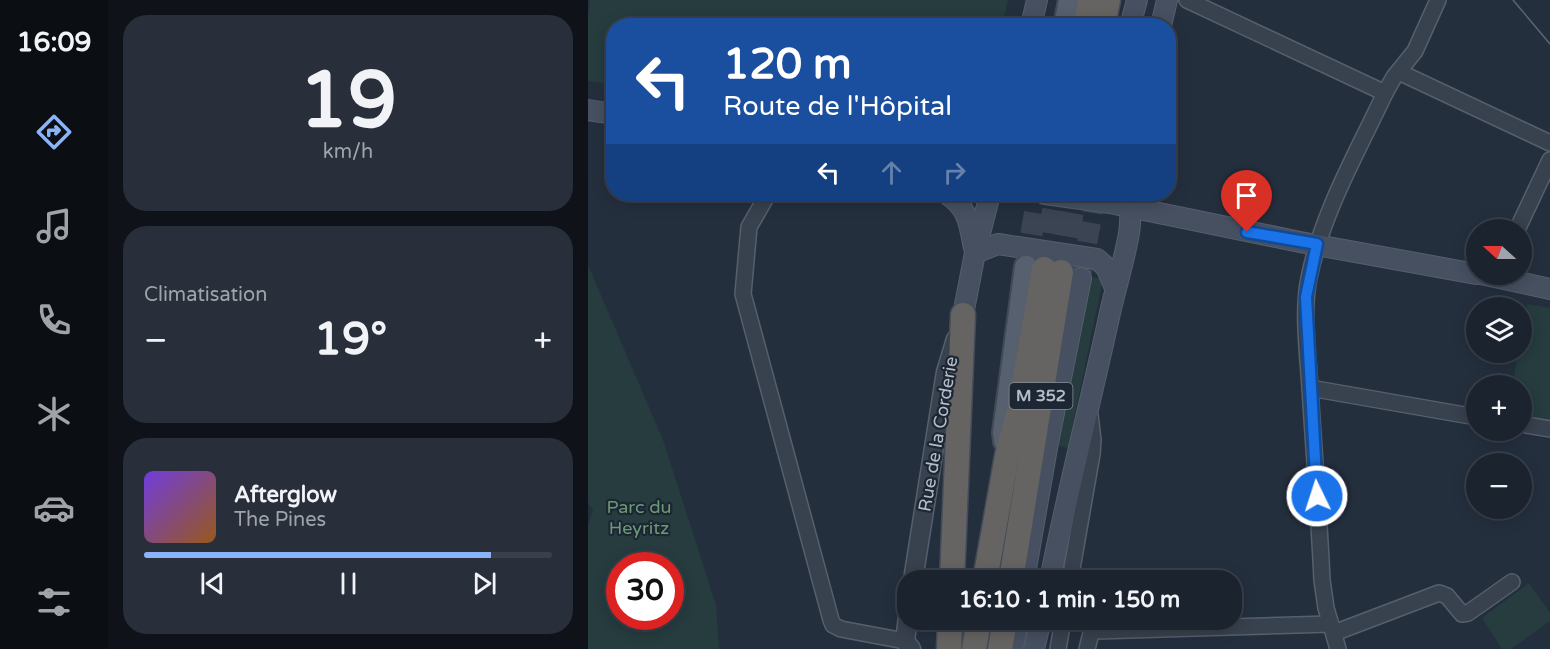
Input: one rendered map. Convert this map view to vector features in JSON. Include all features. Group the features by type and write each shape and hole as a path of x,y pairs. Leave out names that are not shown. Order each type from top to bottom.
{"highway":[{"path":"1087,18 1090,0"},
{"path":"1105,18 1108,0"},
{"name":"M 352","path":"988,570 1007,456 1053,271"},
{"name":"M 352","path":"1013,570 1053,271"},
{"path":"952,570 963,315"},
{"path":"949,649 950,630"},
{"path":"974,649 977,630"},
{"path":"1000,649 1003,630"}],"main road":[{"path":"1033,18 1037,0"},
{"path":"1067,18 1070,0"},
{"path":"1132,18 1137,0"},
{"path":"1163,18 1167,0"},
{"path":"588,110 606,113"},
{"path":"956,201 967,214 975,253 998,244 1097,259 1106,267 1115,288"},
{"name":"Rue de la Corderie","path":"963,315 988,201"},
{"path":"1052,570 1127,242 1131,201"},
{"path":"1135,201 1247,232 1466,271"},
{"path":"1026,570 1047,448 1053,271"},
{"path":"1532,285 1550,289"},
{"path":"1013,649 1016,630"},
{"path":"1034,649 1039,630"}],"street":[{"path":"1187,0 1385,93"},
{"path":"1338,649 1323,596 1306,297 1317,244 1325,219 1385,93 1415,51 1438,0"},
{"path":"1399,72 1550,143"},
{"path":"1523,219 1550,160"},
{"path":"764,201 749,227 743,294 831,620 833,625 841,629 908,645"},
{"name":"Rue de la Corderie","path":"915,570 946,372 963,315"},
{"path":"1310,388 1466,415"},
{"path":"1072,570 1092,454 1093,440 1089,408"},
{"path":"1532,426 1550,429"},
{"path":"1087,649 1091,633 1096,631 1332,629 1439,593 1447,596 1462,614 1468,613 1512,582"},
{"path":"1058,649 1061,630"}],"green space":[{"path":"590,0 1008,0 1004,18 606,18 606,84 588,81"},
{"name":"Parc du Heyritz","path":"588,265 663,440 716,605 719,649 588,649 588,525 593,510 588,503"},
{"path":"1091,277 1103,279 1068,448 1059,446"},
{"path":"1532,305 1550,308 1550,421 1532,419 1532,375 1514,375 1516,363 1532,363"},
{"path":"1529,583 1550,613 1550,621 1511,649 1502,649 1482,618"}],"tunnel":[{"path":"1026,267 1037,201"},
{"path":"1044,269 1056,201"},
{"path":"1061,272 1074,201"},
{"path":"1082,272 1095,201"}],"tram line":[{"path":"1513,0 1550,44"}],"route":[{"path":"1247,232 1317,244 1306,297 1317,496"}]}
